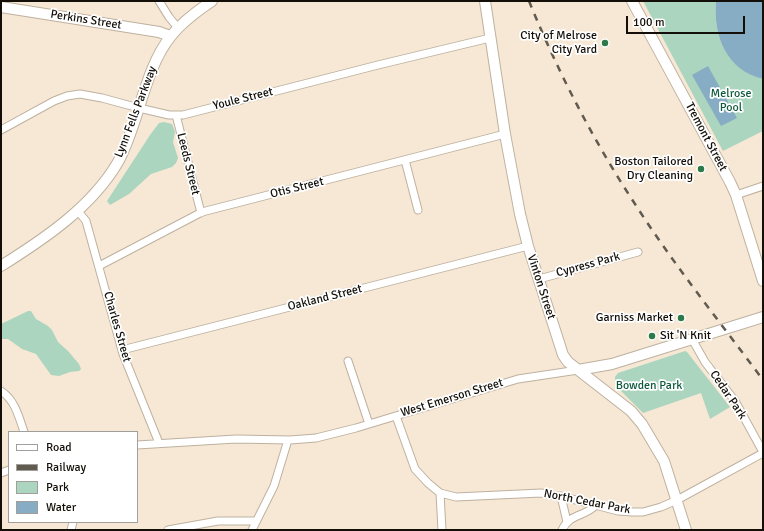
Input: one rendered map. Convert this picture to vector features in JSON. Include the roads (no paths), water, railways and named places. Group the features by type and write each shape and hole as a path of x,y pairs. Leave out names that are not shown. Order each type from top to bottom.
{"street":[{"path":"159,1 178,28"},
{"name":"Lynn Fells Parkway","path":"1,266 44,237 77,210 101,186 117,162 129,138 156,61 170,36 194,13 212,1"},
{"name":"Vinton Street","path":"485,1 505,134 520,214 528,246 563,355 568,362 631,411 642,424 662,457 686,530"},
{"name":"Tremont Street","path":"632,1 718,158 736,195 763,282"},
{"name":"Perkins Street","path":"1,7 159,32 170,36"},
{"name":"Youle Street","path":"1,130 54,101 73,95 86,95 102,98 139,108 176,115 186,114 393,61 490,38"},
{"name":"Leeds Street","path":"176,115 201,213"},
{"name":"Otis Street","path":"99,266 201,213 505,134"},
{"path":"405,160 418,210"},
{"path":"736,195 763,186"},
{"name":"Charles Street","path":"77,210 86,221 122,350 159,443"},
{"name":"Oakland Street","path":"122,350 528,246"},
{"name":"Cypress Park","path":"539,279 638,252"},
{"name":"West Emerson Street","path":"138,444 247,438 288,440 316,438 369,424 518,379 612,364 694,343 763,318"},
{"name":"Cedar Park","path":"694,343 705,362 735,401 763,452"},
{"path":"348,361 369,424"},
{"path":"1,391 7,395 14,405 24,431"},
{"path":"396,416 413,467 440,493 442,530"},
{"path":"252,530 274,486 288,440"},
{"name":"North Cedar Park","path":"440,493 456,497 546,493 596,506 626,512 638,512 653,510 677,500 763,452"},
{"path":"561,496 567,522"},
{"path":"562,530 567,522 596,506"},
{"path":"168,530 218,520 256,521"}],"water":[{"path":"716,1 763,1 763,79 740,68 731,60 724,50 717,27"},
{"path":"708,66 737,118 721,126 692,75"}],"railway":[{"path":"529,1 564,80 620,180 665,249 763,380"}],"place":[{"name":"City of Melrose City Yard","path":"605,43"},
{"name":"Boston Tailored Dry Cleaning","path":"701,169"},
{"name":"Garniss Market","path":"681,318"},
{"name":"Sit 'N Knit","path":"652,336"}],"park label":[{"name":"Melrose Pool","path":"731,101"},
{"name":"Bowden Park","path":"649,386"}]}
